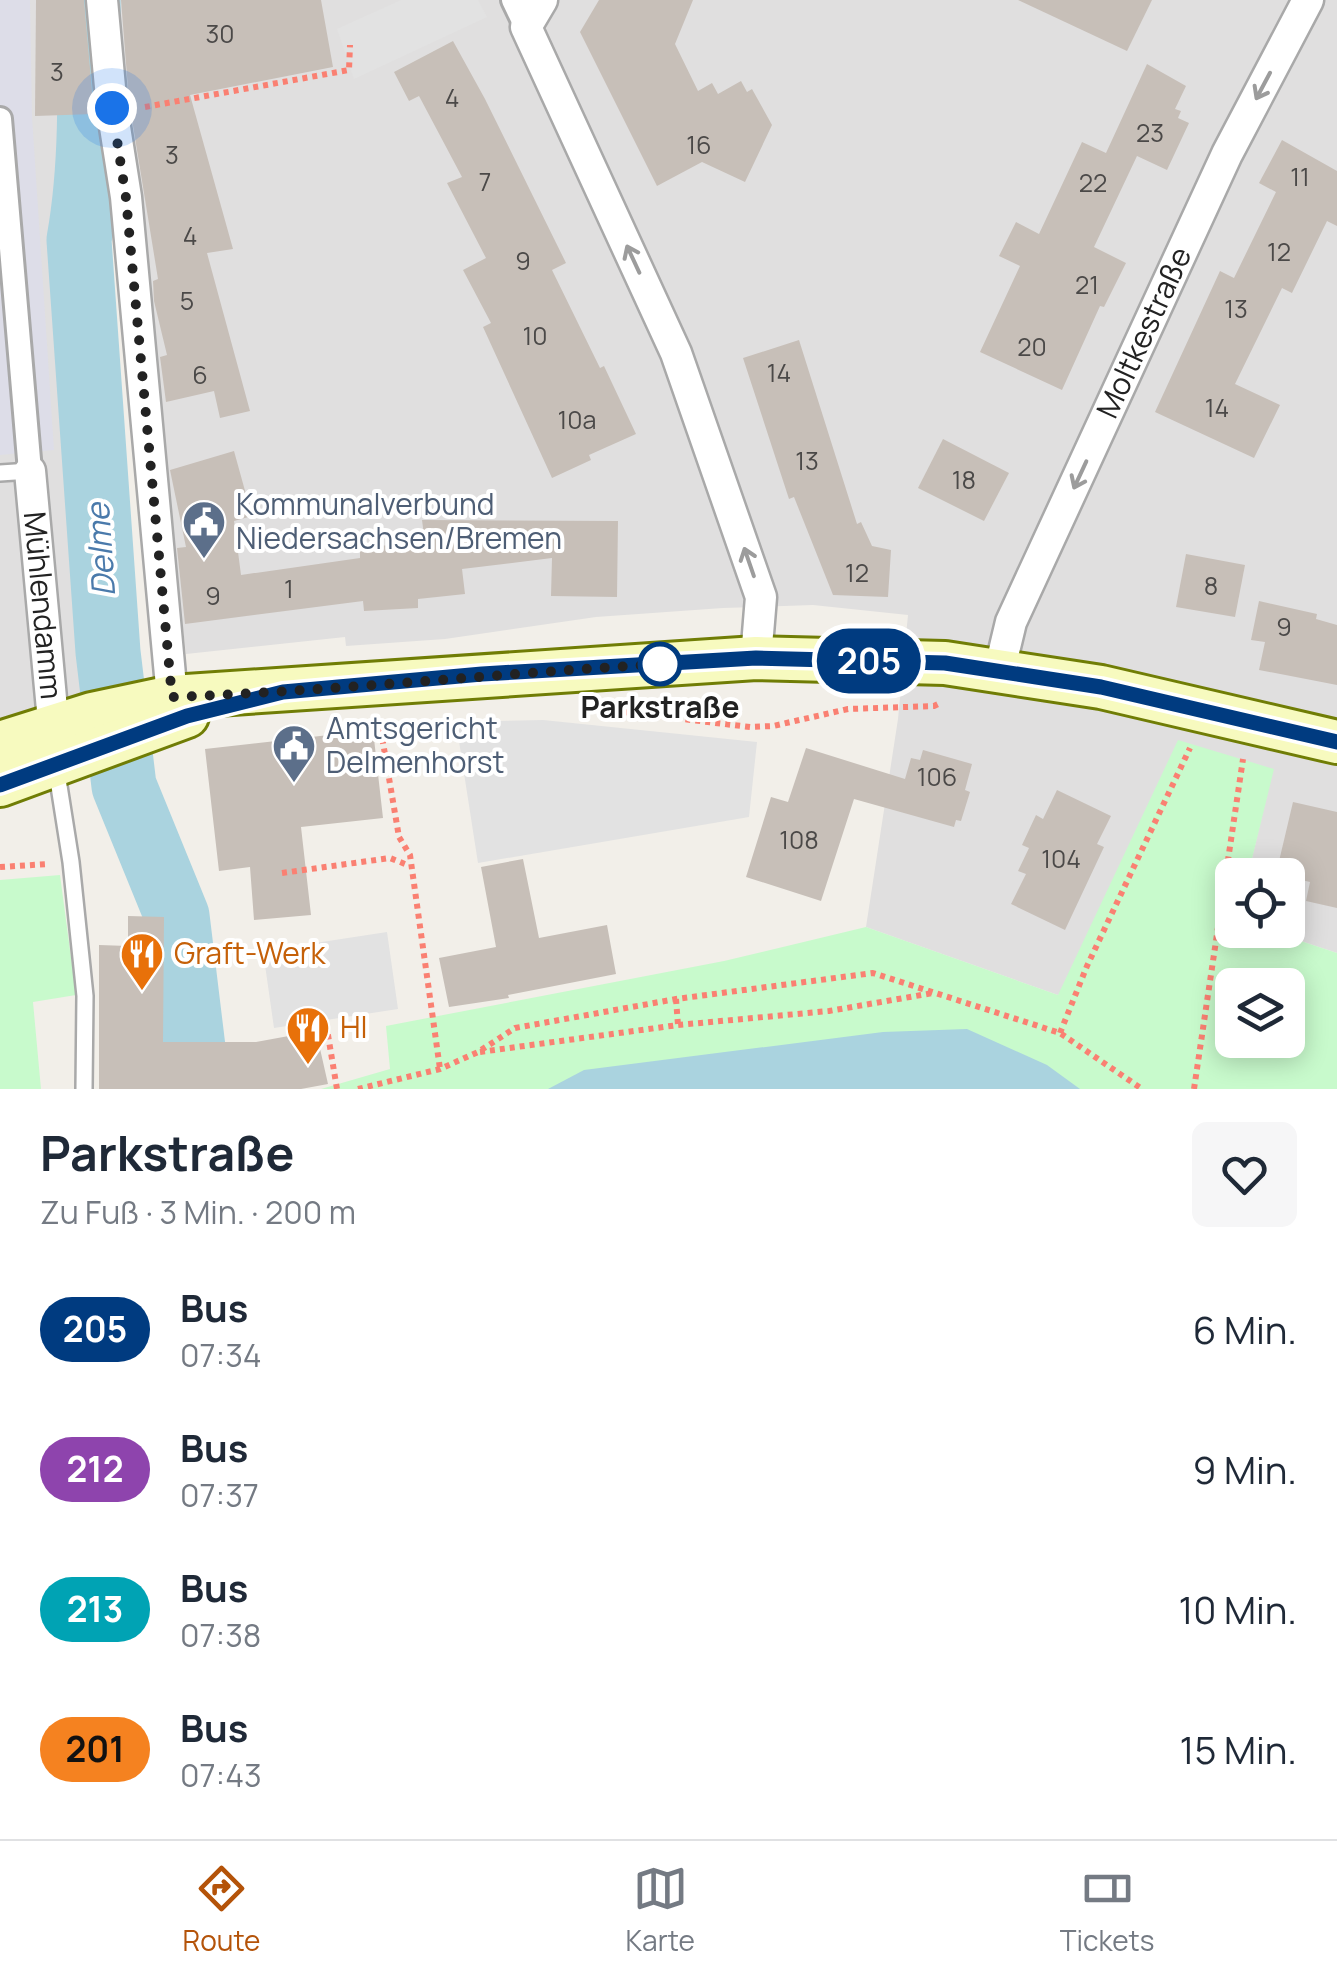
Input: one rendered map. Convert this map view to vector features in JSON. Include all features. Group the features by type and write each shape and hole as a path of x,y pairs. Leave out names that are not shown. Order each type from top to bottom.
{"main road":[{"path":"0,785 74,738 157,709 372,684 756,658 945,663 1101,687 1337,742"},
{"path":"0,743 74,738"}],"street":[{"path":"102,0 120,105 157,709"},
{"path":"542,0 519,13 676,353 761,597 756,658"},
{"name":"Moltkestraße","path":"999,672 1011,622 1227,154 1308,0"},
{"name":"Mühlendamm","path":"1,132 15,472 74,738"}],"lane":[{"name":"Mühlendamm","path":"74,738 71,862 85,996 84,1089"}],"path":[{"path":"120,105 349,70 350,44"},
{"path":"593,710 750,727 773,726 848,709 934,706 999,672"},
{"path":"372,684 399,837 410,856 440,1068"},
{"path":"1060,1033 1086,966 1205,710"},
{"path":"1194,1089 1248,722"},
{"path":"282,873 390,858 405,864"},
{"path":"0,867 71,862"},
{"path":"358,1089 440,1068 478,1052 514,1028 676,999 873,973 1060,1033 1142,1089"},
{"path":"478,1052 679,1025 829,1011 938,992"},
{"path":"676,999 679,1025"},
{"path":"321,1016 327,1029 337,1089"}],"shaded area":[{"path":"0,0 82,0 82,195 54,223 58,257 64,258 73,361 92,703 0,719"},
{"path":"0,0 30,0 32,117 54,450 0,455"},
{"path":"97,0 1337,0 1337,953 1305,942 1305,858 1252,858 1273,769 1058,995 866,927 898,719 908,615 813,605 723,608 596,617 445,639 346,646 345,637 186,654 161,449 129,116 99,115"},
{"path":"401,0 478,0 487,17 354,79 337,29"},
{"path":"543,720 757,742 749,817 478,863 456,722"},
{"path":"387,932 398,1009 274,1028 263,951"}],"green space":[{"path":"1178,740 1274,769 1252,858 1215,858 1215,948 1305,948 1305,942 1337,953 1337,1089 321,1089 390,1069 386,1026 724,961 866,927 1058,995"},
{"path":"60,875 76,995 33,1002 41,1089 0,1089 0,880"}],"water":[{"path":"967,1029 1047,1065 1080,1089 548,1089 584,1070 883,1032"}],"building":[{"path":"36,0 84,0 94,114 35,116"},
{"path":"121,0 321,0 333,67 190,95 233,249 207,253 250,411 220,418 214,391 166,402 160,357 167,355 154,301 153,281 158,279 129,101"},
{"path":"599,0 693,0 675,44 698,91 712,83 718,94 741,81 747,92 752,89 772,125 745,182 702,162 657,186 580,32"},
{"path":"1018,0 1152,0 1127,51"},
{"path":"453,41 566,263 552,270 636,434 589,455 591,460 552,478 483,327 491,323 463,270 486,258 447,183 462,177 419,96 409,101 394,72"},
{"path":"1147,64 1186,86 1175,109 1181,111 1178,118 1189,123 1167,170 1137,156 1094,247 1126,263 1104,307 1100,306 1062,390 980,352 1020,266 999,256 1016,222 1039,234 1082,142 1106,153"},
{"path":"1282,140 1337,171 1337,226 1327,221 1292,293 1282,288 1235,384 1280,405 1254,458 1155,412 1220,271 1234,278 1276,192 1259,183"},
{"path":"799,340 857,524 861,522 872,546 891,550 888,597 833,595 794,497 789,499 743,358"},
{"path":"943,439 1009,473 984,521 918,488"},
{"path":"234,451 252,516 234,521 241,575 360,558 360,547 425,543 422,520 618,521 617,597 551,596 552,558 462,569 465,594 418,599 418,608 364,611 363,601 185,624 177,548 186,547 170,470"},
{"path":"1186,554 1245,565 1235,617 1176,607"},
{"path":"1259,601 1317,614 1316,619 1337,625 1337,685 1259,670 1265,642 1251,640"},
{"name":"Amtsgericht Delmenhorst","path":"373,730 383,818 301,827 311,915 254,920 250,867 219,871 205,749"},
{"path":"806,748 905,779 911,758 920,760 923,750 972,764 965,790 970,792 961,821 956,820 954,827 854,799 821,901 746,877 771,797 788,802"},
{"path":"1057,790 1111,816 1097,844 1104,847 1065,930 1011,904 1026,874 1018,871 1029,848 1022,845 1036,815 1043,819"},
{"path":"1293,802 1337,812 1337,908 1306,901 1310,882 1305,881 1305,858 1280,858"},
{"path":"523,859 539,938 607,925 616,974 449,1007 439,958 496,947 481,867"},
{"path":"128,916 164,917 163,1042 256,1042 316,1031 328,1084 301,1089 99,1089 99,945 128,946"}],"waterway":[{"name":"Delme","path":"88,0 89,151 79,240 108,652 124,786 177,916 198,1089"}],"bus line":[{"name":"205","path":"0,785 187,716 283,692 482,674 756,658 945,663 1101,687 1337,742"}],"place":[{"name":"Kommunalverbund Niedersachsen/Bremen","path":"204,560"},
{"name":"Parkstraße","path":"660,664"},
{"name":"Amtsgericht Delmenhorst","path":"294,784"},
{"name":"Graft-Werk","path":"142,992"},
{"name":"HI","path":"308,1066"}],"route":[{"path":"112,108 126,198 172,697 665,664 660,664"}]}
